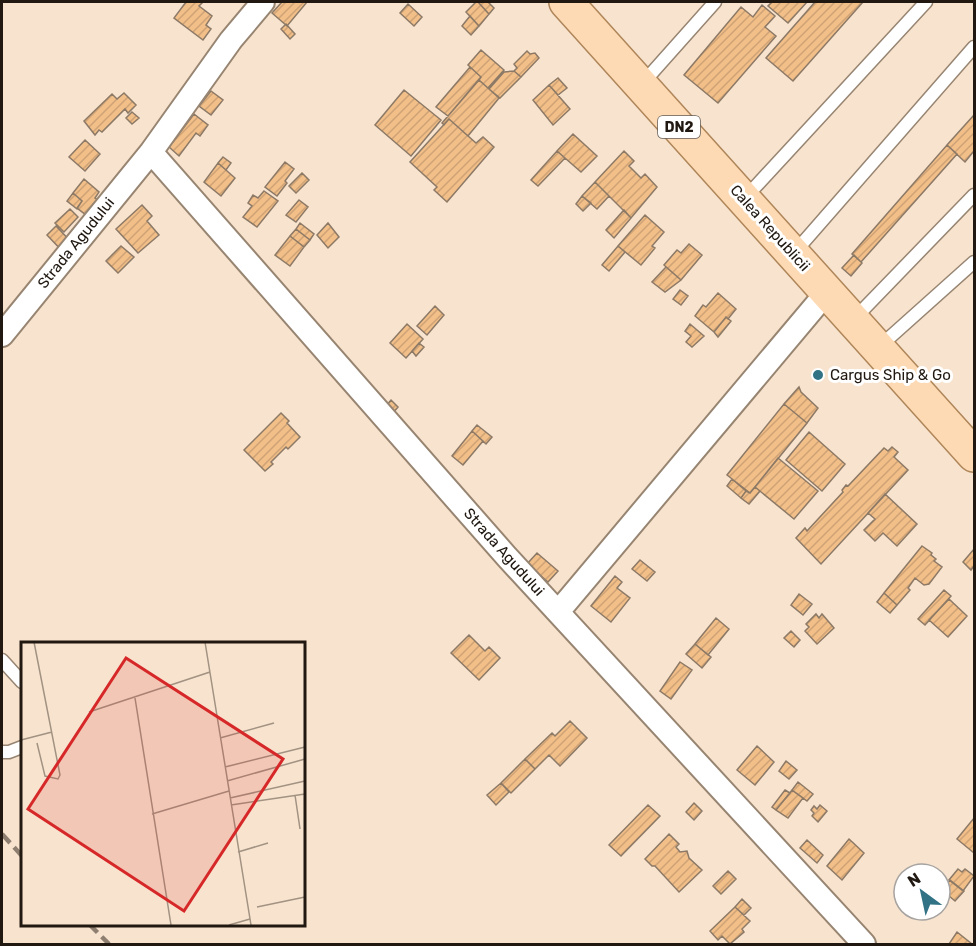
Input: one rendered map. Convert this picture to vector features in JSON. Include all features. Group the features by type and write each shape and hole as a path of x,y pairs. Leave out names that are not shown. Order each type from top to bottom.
{"main road":[{"name":"Calea Republicii","path":"566,2 975,455"}],"street":[{"name":"Strada Agudului","path":"2,335 152,152 231,40 263,2"},
{"name":"Strada Agudului","path":"152,152 507,557 864,945"},
{"path":"558,612 827,292"}],"lane":[{"path":"641,85 715,2"},
{"path":"744,199 926,2"},
{"path":"793,254 975,47"},
{"path":"853,320 975,195"},
{"path":"878,348 975,262"},
{"path":"2,660 21,681"},
{"path":"2,752 21,747"}],"building":[{"path":"186,2 203,2 199,6 212,16 206,25 211,29 203,40 174,18"},
{"path":"282,2 307,2 287,26 272,13"},
{"path":"476,2 489,14 479,26 466,12"},
{"path":"478,2 488,2 494,8 489,14"},
{"path":"772,2 807,2 788,23 768,6"},
{"path":"815,2 863,2 793,81 766,58"},
{"path":"408,4 422,17 414,26 400,13"},
{"path":"762,5 775,16 765,27 776,36 718,103 684,75 741,7 753,17"},
{"path":"470,16 479,26 471,35 462,26"},
{"path":"286,24 295,34 290,39 281,29"},
{"path":"481,50 504,70 488,88 479,80 481,77 468,65"},
{"path":"527,51 530,54 535,53 539,58 521,77 514,71 517,68 514,64"},
{"path":"470,67 481,77 448,116 436,107"},
{"path":"514,71 521,77 500,98 489,89 504,72"},
{"path":"558,78 567,88 558,95 549,85"},
{"path":"479,80 499,98 468,136 449,119 444,125 442,123"},
{"path":"549,85 570,109 553,125 533,100"},
{"path":"404,90 441,120 411,156 375,125"},
{"path":"211,91 223,100 211,115 199,106"},
{"path":"124,93 136,105 128,113 125,109 102,132 99,130 95,135 84,121 112,94 117,99"},
{"path":"132,112 139,118 132,124 126,118"},
{"path":"194,114 208,125 200,136 196,133 179,156 169,147"},
{"path":"974,115 974,151 965,162 947,145"},
{"path":"449,119 476,143 483,137 494,147 447,202 434,190 437,187 410,162"},
{"path":"573,134 597,156 581,172 557,151"},
{"path":"85,140 100,154 85,171 69,157"},
{"path":"947,145 957,154 861,262 852,254"},
{"path":"557,151 565,158 538,186 531,180"},
{"path":"624,151 634,161 629,166 641,178 645,174 657,187 631,218 595,182"},
{"path":"223,157 231,163 226,170 218,163"},
{"path":"285,162 294,169 277,196 265,187"},
{"path":"218,163 235,178 221,196 204,182"},
{"path":"302,173 309,180 296,193 289,186"},
{"path":"84,179 99,192 95,198 98,200 90,218 77,208 82,201 73,193"},
{"path":"595,182 609,196 597,209 582,196"},
{"path":"264,191 278,201 257,227 243,217 252,206 248,203 253,195 258,198"},
{"path":"73,193 82,201 77,209 67,201"},
{"path":"582,196 591,203 583,211 576,204"},
{"path":"299,200 308,207 296,222 286,215"},
{"path":"142,205 152,216 147,221 159,235 138,253 116,229"},
{"path":"70,209 78,217 64,232 55,223"},
{"path":"624,210 631,218 614,238 606,230"},
{"path":"645,215 664,232 652,246 655,248 641,265 618,246"},
{"path":"300,223 314,234 310,240 296,229"},
{"path":"328,223 339,237 328,248 317,235"},
{"path":"56,226 75,246 67,256 47,235"},
{"path":"296,229 310,240 304,247 290,236"},
{"path":"290,236 304,247 290,266 275,255"},
{"path":"689,244 702,255 681,280 664,265 677,250 681,253"},
{"path":"121,246 134,257 118,273 106,261"},
{"path":"618,246 625,252 609,271 602,265"},
{"path":"854,255 862,263 851,276 842,268"},
{"path":"666,267 681,280 665,292 652,282"},
{"path":"680,290 688,296 681,305 673,299"},
{"path":"718,293 736,309 714,332 695,316 703,305 706,307"},
{"path":"435,306 444,315 427,335 417,326"},
{"path":"726,317 731,321 718,337 714,332"},
{"path":"407,324 423,339 406,358 390,343"},
{"path":"690,324 704,336 692,347 686,342 691,336 685,331"},
{"path":"419,343 424,347 416,356 412,351"},
{"path":"799,387 801,392 818,408 807,423 784,404"},
{"path":"391,400 398,407 386,421 379,414"},
{"path":"784,404 807,423 750,493 727,475"},
{"path":"281,413 300,437 288,449 286,447 265,471 244,450"},
{"path":"477,425 492,437 486,444 472,431"},
{"path":"472,431 483,441 463,465 452,456"},
{"path":"809,432 845,464 822,491 786,460"},
{"path":"892,447 898,452 894,457 908,470 821,564 796,538 805,528 807,531 843,492 846,485 848,486 884,448 888,451"},
{"path":"778,458 818,491 794,519 755,487"},
{"path":"732,479 746,491 741,498 727,486"},
{"path":"755,487 760,491 749,504 741,498 746,491 750,493"},
{"path":"885,494 917,524 897,546 883,533 875,541 864,530 875,519 868,513"},
{"path":"922,546 932,553 931,555 936,559 934,561 942,567 929,584 924,585 915,578 908,588 910,590 897,605 884,593"},
{"path":"974,549 974,566 971,570 963,562"},
{"path":"537,553 558,571 548,582 527,564"},
{"path":"640,560 655,572 647,581 632,569"},
{"path":"615,576 622,582 617,588 630,598 611,622 591,606"},
{"path":"944,590 951,596 925,625 918,619"},
{"path":"884,593 897,605 890,613 877,602"},
{"path":"799,594 812,604 803,615 791,605"},
{"path":"949,599 967,616 948,637 929,620"},
{"path":"816,614 819,618 822,614 834,628 817,644 805,631 809,627 806,624"},
{"path":"716,618 729,629 708,655 695,644"},
{"path":"791,631 800,640 794,647 784,638"},
{"path":"469,635 485,651 489,647 500,658 479,680 451,653"},
{"path":"695,644 711,657 702,668 686,654"},
{"path":"680,662 692,670 671,699 660,691"},
{"path":"570,721 587,738 560,766 549,755 535,769 525,759 552,733 555,736"},
{"path":"757,746 774,762 755,785 737,770"},
{"path":"525,759 535,769 511,793 501,783"},
{"path":"786,761 797,770 789,779 779,771"},
{"path":"798,782 813,794 807,801 792,790"},
{"path":"501,783 509,792 496,805 487,795"},
{"path":"785,790 790,793 776,810 772,807"},
{"path":"792,790 803,798 788,818 776,810"},
{"path":"694,803 702,811 694,820 686,812"},
{"path":"648,805 660,816 621,856 609,845"},
{"path":"820,805 827,811 818,822 812,816 814,813 811,810 814,806 817,809"},
{"path":"974,818 974,853 957,839"},
{"path":"669,834 679,844 676,847 680,852 687,851 689,858 702,870 679,892 655,866 645,859"},
{"path":"849,839 864,853 842,880 827,866"},
{"path":"807,840 823,855 817,863 800,848"},
{"path":"958,869 962,872 965,869 974,876 963,891 952,882 952,876"},
{"path":"728,871 736,879 721,894 713,886"},
{"path":"952,882 964,891 955,901 952,898"},
{"path":"742,899 751,908 744,915 735,907"},
{"path":"735,907 750,921 742,929 744,932 730,944 722,936 718,940 710,931"},
{"path":"957,932 972,944 949,944"}],"railway":[{"path":"2,834 21,855"},
{"path":"90,925 109,944"}],"place":[{"name":"Cargus Ship & Go","path":"818,375"}]}
